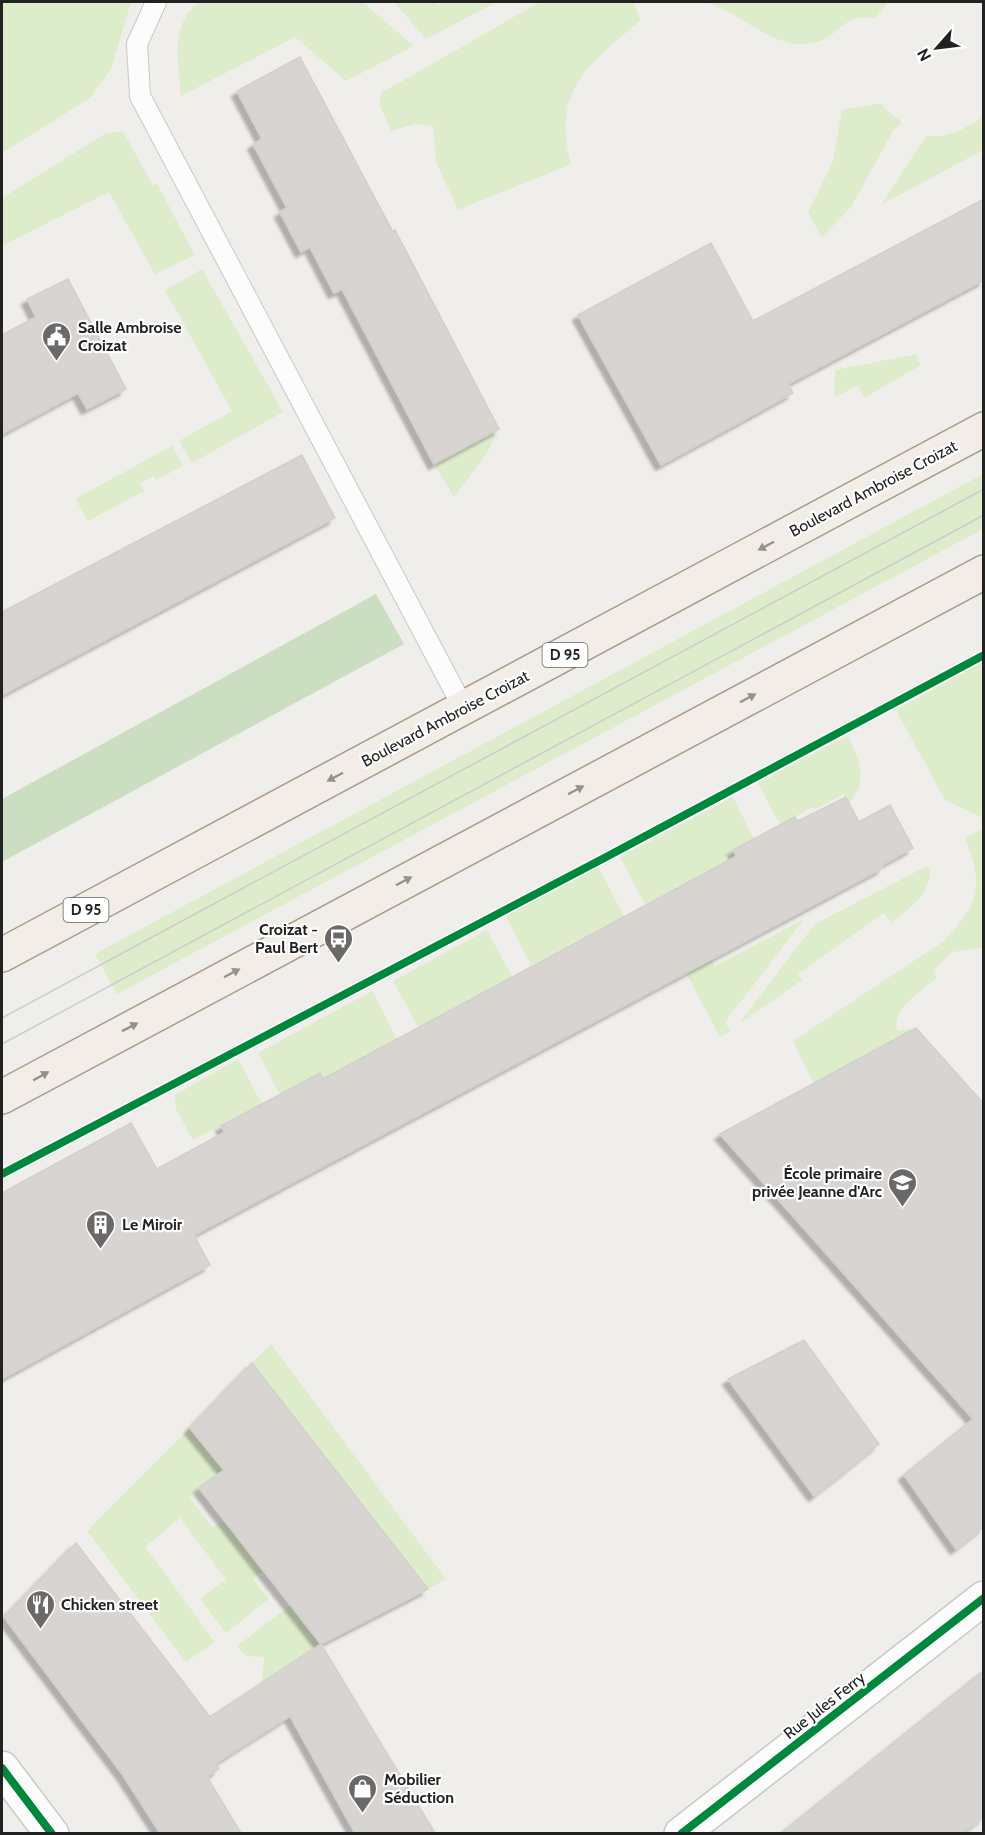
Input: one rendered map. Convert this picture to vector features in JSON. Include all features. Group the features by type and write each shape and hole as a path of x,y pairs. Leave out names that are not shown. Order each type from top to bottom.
{"main road":[{"name":"Boulevard Ambroise Croizat","path":"2,955 984,429"},
{"path":"2,1097 984,572"}],"street":[{"name":"Rue Jules Ferry","path":"681,1833 984,1598"},
{"path":"2,1768 52,1833"}],"lane":[{"path":"156,2 138,44 140,96 464,709"}],"green space":[{"path":"2,2 131,2 111,70 90,98 2,153"},
{"path":"200,2 362,2 414,46 346,81 295,37 181,96 178,57 180,32 190,10"},
{"path":"394,2 435,2 437,5 444,2 492,2 493,4 426,39"},
{"path":"540,2 633,2 641,20 605,51 579,81 566,116 566,138 571,164 458,210 436,162 433,126 415,124 391,131 379,103 381,93"},
{"path":"705,2 888,2 876,18 853,19 820,41 799,44 771,36 719,7"},
{"path":"882,103 886,110 902,122 893,131 851,207 822,237 808,213 833,161 842,110"},
{"path":"983,117 983,150 881,205 926,136 949,134"},
{"path":"123,131 153,186 157,184 195,255 155,274 109,192 2,246 2,198 106,133"},
{"path":"202,269 283,412 192,463 179,441 232,411 165,290"},
{"path":"916,354 921,365 864,398 858,385 834,398 835,370"},
{"path":"499,429 487,453 454,497 434,464"},
{"path":"172,446 183,466 156,480 154,476 140,483 144,491 88,521 75,499"},
{"path":"983,474 983,529 117,994 95,954"},
{"path":"376,594 404,644 2,862 2,799"},
{"path":"983,662 983,818 945,800 896,710"},
{"path":"847,736 859,762 861,779 849,803 844,794 815,809 813,807 780,825 758,783"},
{"path":"733,797 754,839 734,849 737,856 645,904 620,857"},
{"path":"981,829 983,831 983,948 952,952 934,970 937,978 909,1001 896,1023 897,1031 916,1028 814,1083 793,1041 944,941 956,928 965,916 975,893 975,869 965,838"},
{"path":"927,866 931,871 926,888 912,906 891,922 884,913 798,974 802,980 742,1022 741,1020 815,924"},
{"path":"598,867 624,916 531,965 505,915"},
{"path":"804,919 725,1022 730,1031 720,1037 686,973 711,959 715,966"},
{"path":"487,930 512,977 418,1027 393,981"},
{"path":"372,991 397,1039 323,1079 280,1094 258,1053"},
{"path":"238,1059 262,1104 193,1140 176,1109 175,1095"},
{"path":"271,1344 446,1579 428,1589 252,1363"},
{"path":"190,1428 224,1470 189,1497 213,1527 224,1520 262,1572 253,1579 269,1599 226,1633 200,1599 226,1579 180,1518 145,1547 215,1642 186,1662 87,1531"},
{"path":"291,1605 321,1644 262,1683 264,1657 246,1656 237,1646"}],"building":[{"path":"300,57 393,232 395,230 499,429 434,464 342,289 334,293 310,247 301,252 280,212 287,208 253,144 262,139 237,91"},
{"path":"984,199 984,280 788,384 793,393 661,465 578,315 711,243 753,321"},
{"name":"Salle Ambroise Croizat","path":"68,279 126,389 87,409 78,393 2,434 2,335 36,317 27,299"},
{"path":"302,455 335,518 2,695 2,612"},
{"path":"846,797 859,822 890,805 913,848 882,865 883,868 194,1235 210,1265 2,1379 2,1193 131,1123 157,1169 225,1132 221,1126 320,1073 323,1079 737,856 733,850 795,817 798,821"},
{"path":"916,1028 984,1104 984,1527 956,1549 904,1475 973,1419 720,1134"},
{"path":"804,1340 879,1444 814,1496 728,1379"},
{"path":"252,1363 428,1589 321,1644 199,1488 224,1470 190,1428"},
{"path":"76,1543 210,1717 321,1644 435,1833 355,1833 290,1716 216,1763 219,1769 207,1777 241,1833 160,1833 123,1775 4,1617"},
{"path":"984,1670 984,1817 963,1833 781,1833"}],"tram line":[{"path":"2,1018 984,489"},
{"path":"2,1044 984,515"}],"cycle path":[{"path":"2,1174 608,856 984,655"},
{"path":"681,1834 984,1598"},
{"path":"2,1768 52,1834"}],"place":[{"name":"Salle Ambroise Croizat","path":"57,362"},
{"name":"Croizat - Paul Bert","path":"339,964"},
{"name":"École primaire privée Jeanne d'Arc","path":"903,1208"},
{"name":"Le Miroir","path":"101,1250"},
{"name":"Chicken street","path":"40,1630"},
{"name":"Mobilier Séduction","path":"363,1814"}]}
